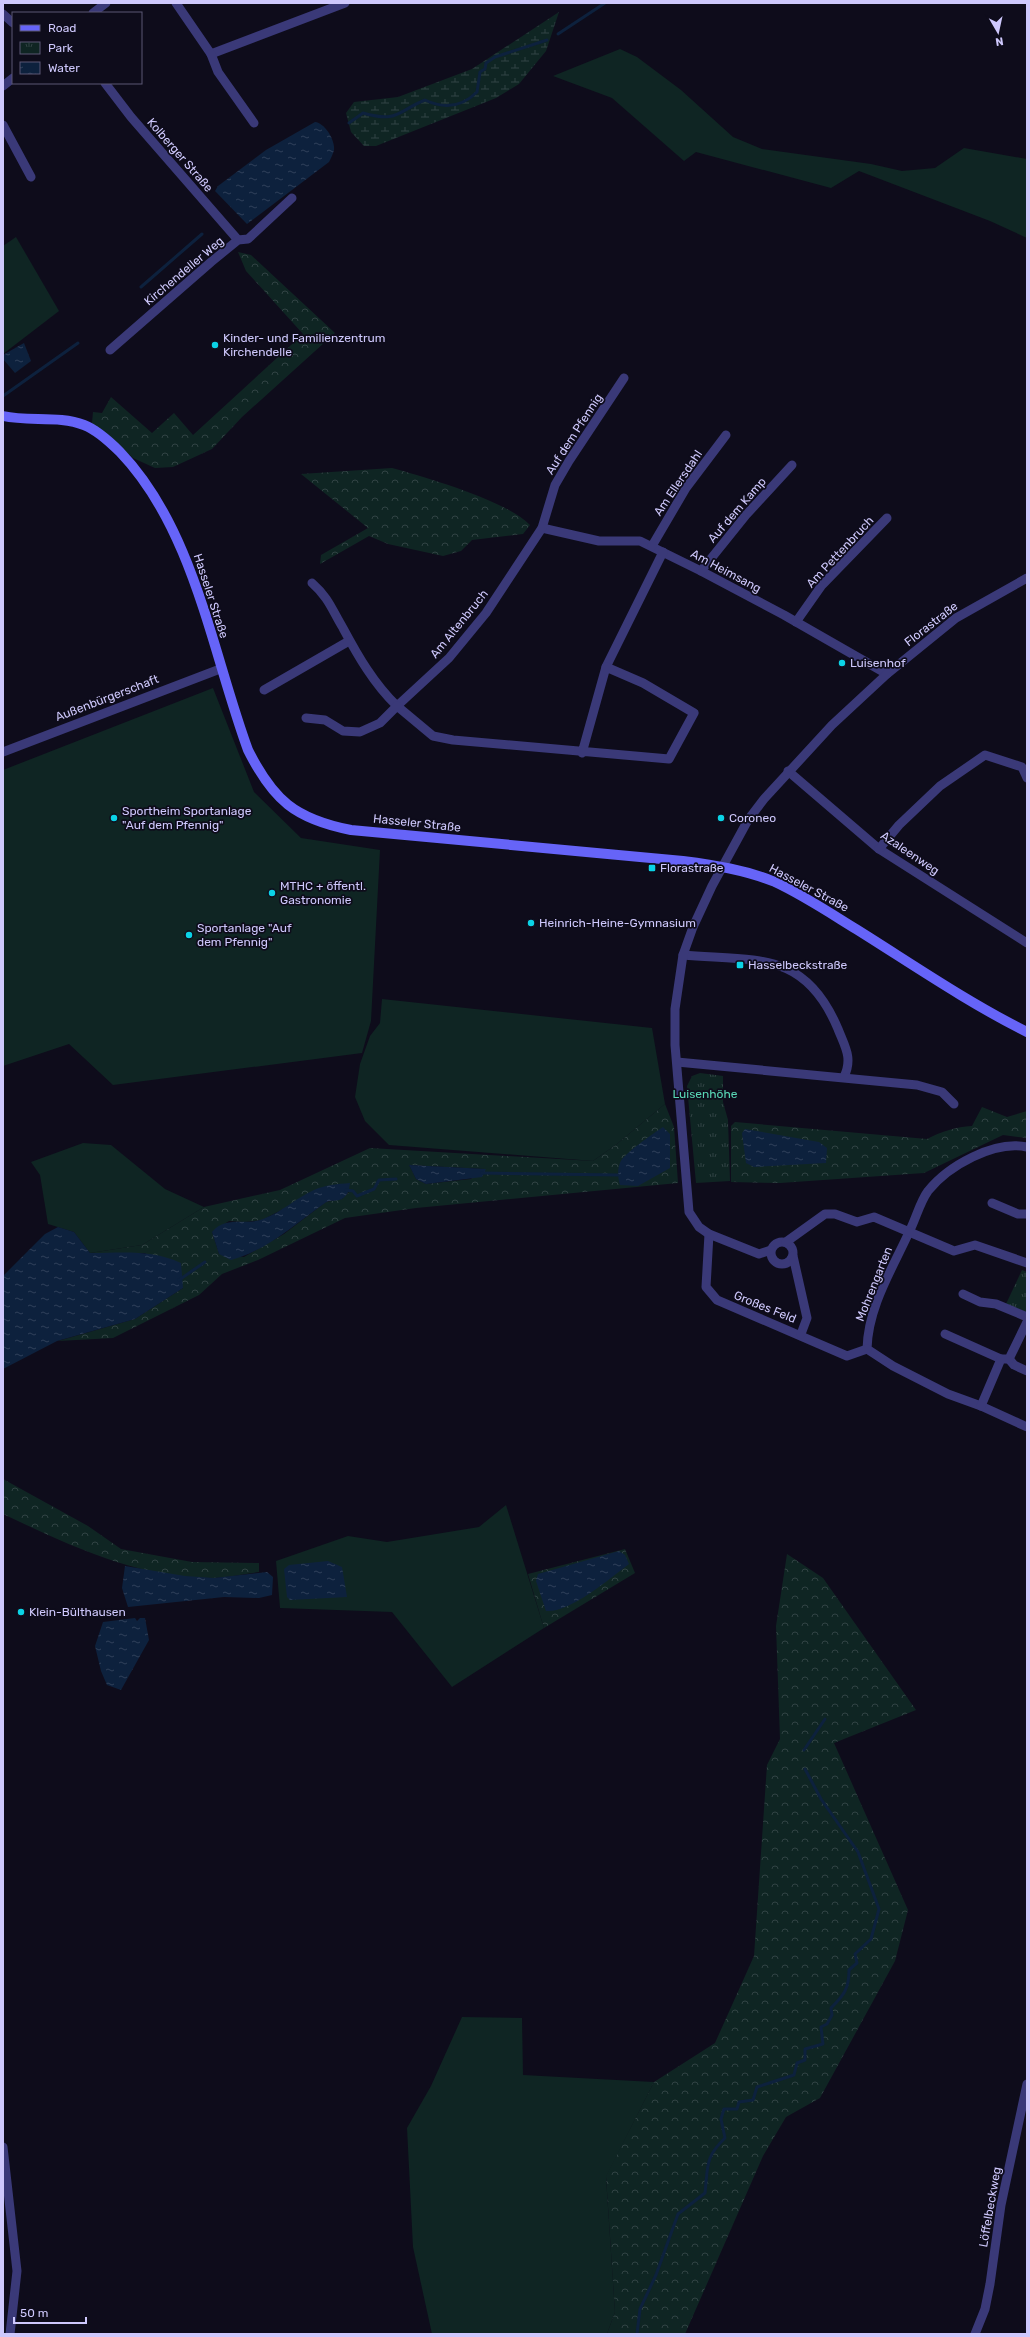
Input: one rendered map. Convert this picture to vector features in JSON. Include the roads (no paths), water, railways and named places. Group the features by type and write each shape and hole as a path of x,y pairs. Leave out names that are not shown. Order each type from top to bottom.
{"main road":[{"name":"Hasseler Straße","path":"3,416 21,419 64,420 85,426 114,446 128,461 161,509 183,553 198,593 220,670 248,750 258,770 286,803 308,818 327,825 351,830 683,861 724,867 775,882 822,908 967,999 1027,1032"}],"street":[{"path":"94,12 106,3"},
{"path":"176,3 211,54 218,72 254,123"},
{"path":"211,54 345,3"},
{"path":"3,14 12,22"},
{"path":"3,86 12,79"},
{"name":"Kolberger Straße","path":"106,84 131,118 238,240"},
{"path":"3,124 31,177"},
{"name":"Kirchendeller Weg","path":"110,350 238,240 248,239 292,198"},
{"name":"Auf dem Pfennig","path":"542,528 555,486 624,378"},
{"name":"Am Ellersdahl","path":"652,546 686,488 726,435"},
{"name":"Auf dem Kamp","path":"701,571 746,515 792,465"},
{"name":"Am Pettenbruch","path":"796,622 822,585 888,518"},
{"name":"Am Heimsang","path":"542,528 599,540 640,541 652,546 796,622 887,674"},
{"name":"Am Altenbruch","path":"306,718 325,720 343,731 360,732 380,723 396,706 449,658 486,613 542,528"},
{"path":"582,752 606,667 664,552"},
{"name":"Florastraße","path":"724,867 748,820 788,771 887,674 956,618 1027,578"},
{"path":"312,583 331,604 350,640 381,690 396,706 433,736 453,740 669,759 694,713 642,683 606,667"},
{"path":"264,690 350,640"},
{"name":"Außenbürgerschaft","path":"3,752 220,670"},
{"path":"879,849 899,825 940,786 985,755 1022,767 1027,778"},
{"name":"Azaleenweg","path":"788,771 879,849 1027,943"},
{"path":"724,867 693,928 683,955 675,1009 677,1062 689,1212 700,1227 710,1234 759,1254 771,1250 777,1243 786,1242 825,1214 836,1214 857,1222 874,1218 954,1251 975,1245 1027,1263"},
{"path":"683,955 766,962 798,974 819,993 836,1025 849,1059 849,1067 844,1077"},
{"path":"677,1062 917,1085 942,1092 954,1104"},
{"name":"Mohrengarten","path":"867,1349 868,1329 892,1265 927,1192 945,1174 976,1156 997,1148 1019,1145 1027,1147"},
{"path":"992,1203 1018,1214 1027,1214"},
{"name":"Großes Feld","path":"710,1234 706,1286 717,1300 801,1334 847,1356 867,1349"},
{"path":"786,1242 792,1248 806,1318 801,1334"},
{"path":"771,1250 772,1259 779,1264 788,1263 793,1256"},
{"path":"963,1294 980,1302 996,1304 1027,1318"},
{"path":"981,1406 1005,1359 1027,1322"},
{"path":"945,1334 1005,1359 1027,1371"},
{"path":"867,1349 893,1366 948,1394 981,1406 1027,1427"},
{"name":"Löffelbeckweg","path":"975,2334 985,2309 1001,2206 1027,2084"},
{"path":"3,2147 17,2271 10,2334"}],"water":[{"path":"315,122 319,123 326,129 333,142 334,150 329,162 247,224 215,191 218,186 266,150"},
{"path":"24,343 31,361 15,373 3,359 3,355"},
{"path":"663,1127 670,1134 670,1168 638,1186 620,1185 618,1171 622,1159 639,1144"},
{"path":"745,1129 819,1142 827,1148 826,1163 754,1167 746,1163 742,1133"},
{"path":"409,1165 486,1169 482,1177 426,1184 416,1179"},
{"path":"350,1183 346,1196 342,1199 327,1202 268,1244 244,1256 231,1260 219,1254 212,1232 217,1227 230,1222 249,1222 263,1219 318,1188"},
{"path":"58,1227 74,1232 90,1253 125,1252 148,1254 181,1263 183,1288 135,1319 57,1341 3,1369 3,1276 45,1234"},
{"path":"619,1551 625,1555 629,1564 578,1601 566,1607 546,1611 536,1581 538,1574"},
{"path":"328,1561 342,1567 347,1597 290,1600 287,1597 284,1569 289,1565"},
{"path":"125,1566 185,1576 214,1578 267,1572 273,1577 272,1595 259,1598 224,1597 128,1607 122,1588"},
{"path":"135,1618 137,1621 140,1618 145,1618 149,1640 121,1690 107,1685 101,1671 95,1646 103,1622"}],"waterway":[{"path":"558,34 605,3"},
{"path":"349,123 363,113 383,117 396,115 425,100 439,105 452,105 465,101 477,92 480,72 485,69 486,63 495,57 547,40"},
{"path":"141,287 202,234"},
{"path":"3,396 78,343"},
{"path":"482,1173 618,1175"},
{"path":"346,1190 353,1191 357,1196 374,1189 379,1180 396,1179"},
{"path":"179,1280 205,1262"},
{"path":"804,1750 825,1719"},
{"path":"637,2334 640,2309 656,2275 678,2214 705,2193 709,2162 714,2151 725,2138 721,2119 724,2109 737,2109 739,2102 753,2100 757,2087 794,2075 797,2063 805,2060 805,2049 823,2044 821,2027 827,2024 832,2015 831,2008 847,1987 849,1970 857,1963 855,1954 871,1939 879,1909 858,1852 821,1799 805,1769"}],"place":[{"name":"Kinder- und Familienzentrum Kirchendelle","path":"215,345"},
{"name":"Luisenhof","path":"842,663"},
{"name":"Sportheim Sportanlage \"Auf dem Pfennig\"","path":"114,818"},
{"name":"Coroneo","path":"721,818"},
{"name":"Florastraße","path":"652,868"},
{"name":"MTHC + öffentl. Gastronomie","path":"272,893"},
{"name":"Heinrich-Heine-Gymnasium","path":"531,923"},
{"name":"Sportanlage \"Auf dem Pfennig\"","path":"189,935"},
{"name":"Hasselbeckstraße","path":"740,965"},
{"name":"Klein-Bülthausen","path":"21,1612"}],"park label":[{"name":"Luisenhöhe","path":"705,1094"}]}
